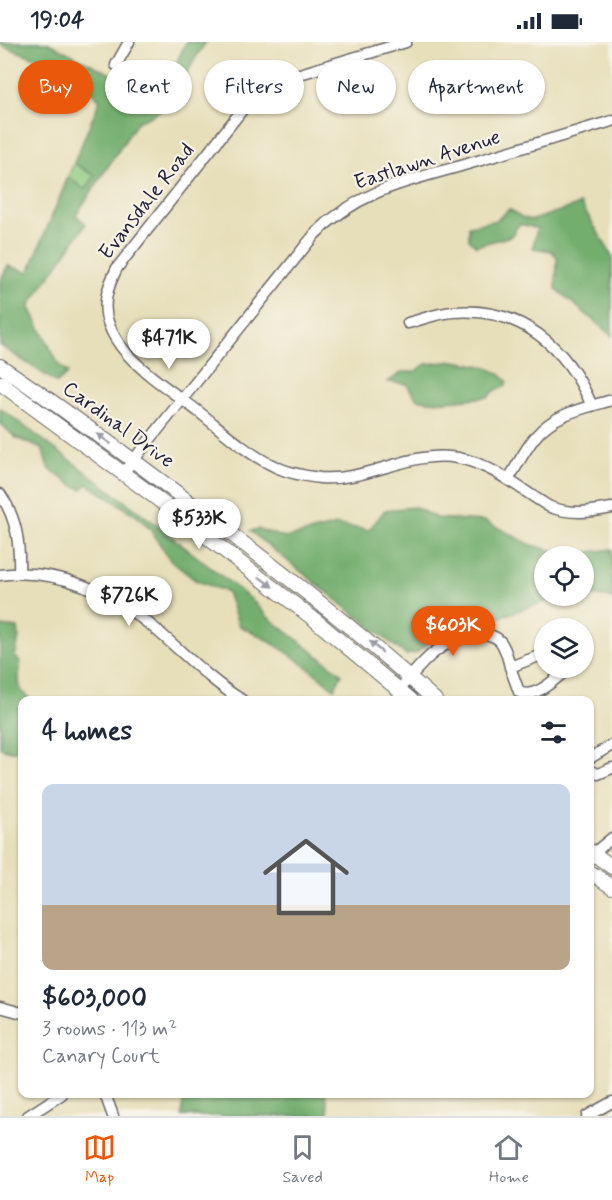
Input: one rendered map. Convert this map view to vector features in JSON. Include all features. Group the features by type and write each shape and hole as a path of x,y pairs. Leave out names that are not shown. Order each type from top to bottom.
{"main road":[{"name":"Cardinal Drive","path":"0,366 134,461 321,603 431,696"},
{"name":"Cardinal Drive","path":"0,383 123,473 315,620 407,696"},
{"path":"594,856 612,867"},
{"path":"594,875 612,887"}],"street":[{"path":"119,60 129,42"},
{"name":"Evansdale Road","path":"406,42 380,46 280,81 254,96 117,268 111,281 105,309 114,335 130,357 257,457 273,466 303,476 336,478 356,476 416,458 443,456 476,463 560,511 583,513 612,508"},
{"name":"Eastlawn Avenue","path":"123,473 315,234 348,206 364,197 400,184 612,121"},
{"path":"408,323 436,315 468,311 483,312 511,320 540,335 563,356 577,374 592,406"},
{"path":"508,480 529,446 545,427 566,414 612,400"},
{"path":"0,494 14,521 20,553 20,573"},
{"path":"0,575 39,574 66,580 110,598 142,619 210,679 236,696"},
{"path":"400,690 437,651 453,642 478,634 494,637 501,643 518,690 526,694 542,689 556,678"},
{"path":"510,667 534,658"},
{"path":"594,756 612,746"},
{"path":"594,772 598,774 612,768"},
{"path":"594,851 612,838"},
{"path":"0,1007 18,1012"},
{"path":"28,1116 56,1098"},
{"path":"106,1098 113,1116"},
{"path":"587,1116 612,1102"}],"green space":[{"path":"0,42 47,42 83,60 41,60 0,45"},
{"path":"186,42 206,42 192,65 192,60 178,60"},
{"path":"93,65 105,71 105,114 154,114 138,121 76,215 86,224 29,306 59,365 68,373 57,383 0,345 0,281 8,266 29,272 68,177 85,190 95,176 74,163 100,100 93,93"},
{"path":"74,163 95,176 85,191 68,177"},
{"path":"581,204 612,256 612,336 556,289 557,258 552,251 533,248 537,228 519,224 511,236 476,246 469,239 469,226 497,220 509,209 523,218 533,220"},
{"path":"454,361 483,366 495,372 507,381 505,387 495,390 488,397 426,401 417,398 407,384 388,382 402,372 414,372 426,364"},
{"path":"0,408 149,519 252,600 269,618 342,674 334,689 289,654 239,626 227,592 195,580 170,560 150,529 137,516 88,484 82,489 79,488 51,470 47,465 43,449 16,438 0,423"},
{"path":"415,507 436,518 485,521 536,546 534,546 534,605 452,630 431,639 417,653 406,655 250,531 259,529 285,538 337,525 369,530 385,510"},
{"path":"612,549 612,600 594,595 594,551"},
{"path":"0,626 18,628 19,637 15,657 20,661 19,683 26,696 18,696 18,751 0,748"},
{"path":"184,1098 327,1098 329,1116 182,1116"}]}
